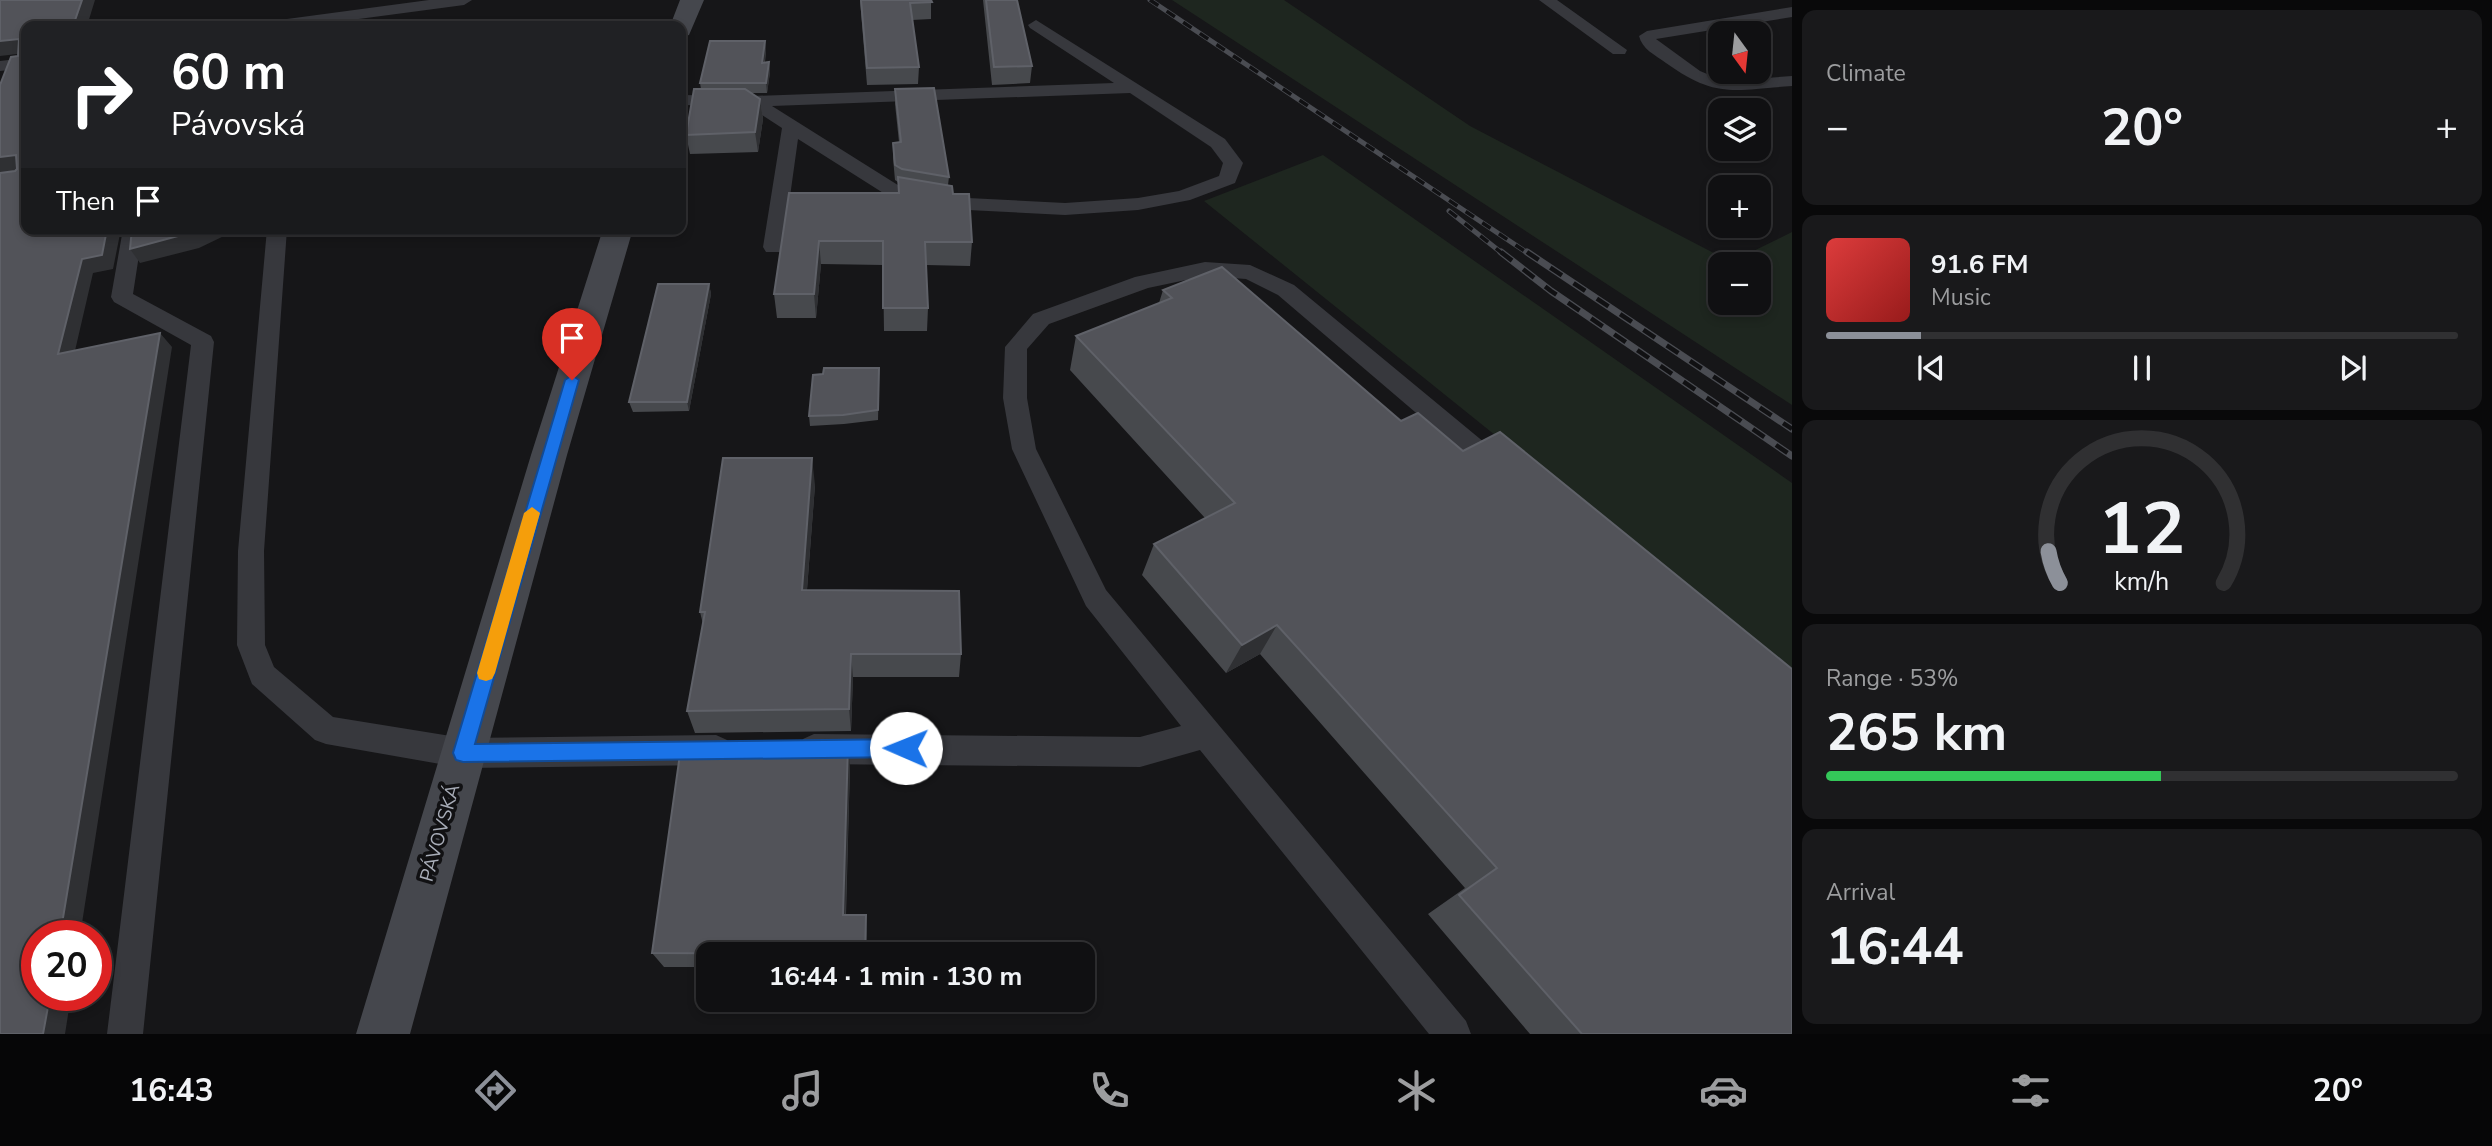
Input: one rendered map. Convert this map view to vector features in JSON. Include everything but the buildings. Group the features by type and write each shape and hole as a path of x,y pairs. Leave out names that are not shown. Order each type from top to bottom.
{"street":[{"path":"684,21 692,0"},
{"name":"PÁVOVSKÁ","path":"383,1034 549,455 616,235"}],"lane":[{"path":"309,21 464,0"},
{"path":"1547,0 1619,50"},
{"path":"1792,12 1647,36 1649,43 1694,75 1722,86 1792,81"},
{"path":"752,101 895,191 968,204 1065,209 1138,204 1182,196 1228,179 1233,163 1218,143 1036,25"},
{"path":"0,66 21,64"},
{"path":"686,100 752,101 1134,88"},
{"path":"773,247 791,126"},
{"path":"125,1034 203,342 122,297 132,235"},
{"path":"277,235 251,551 251,645 262,675 326,730 463,753 742,750"},
{"path":"1453,1034 1096,598 1024,449 1015,398 1016,347 1041,319 1143,282 1205,269 1251,272 1286,290 1517,483"},
{"path":"783,749 1140,752 1206,734"}],"shaded area":[{"path":"1172,0 1284,0 1470,126 1712,252 1708,252 1708,315 1771,315 1771,252 1751,252 1792,232 1792,405"},
{"path":"1323,155 1792,483 1792,674 1204,201"}],"railway":[{"path":"1150,0 1529,254"},
{"path":"1449,211 1503,254"},
{"path":"1501,252 1551,291 1792,456"},
{"path":"1527,252 1792,429"}],"slow traffic":[{"path":"486,673 532,513"}],"route":[{"path":"572,380 463,753 906,748"}]}
